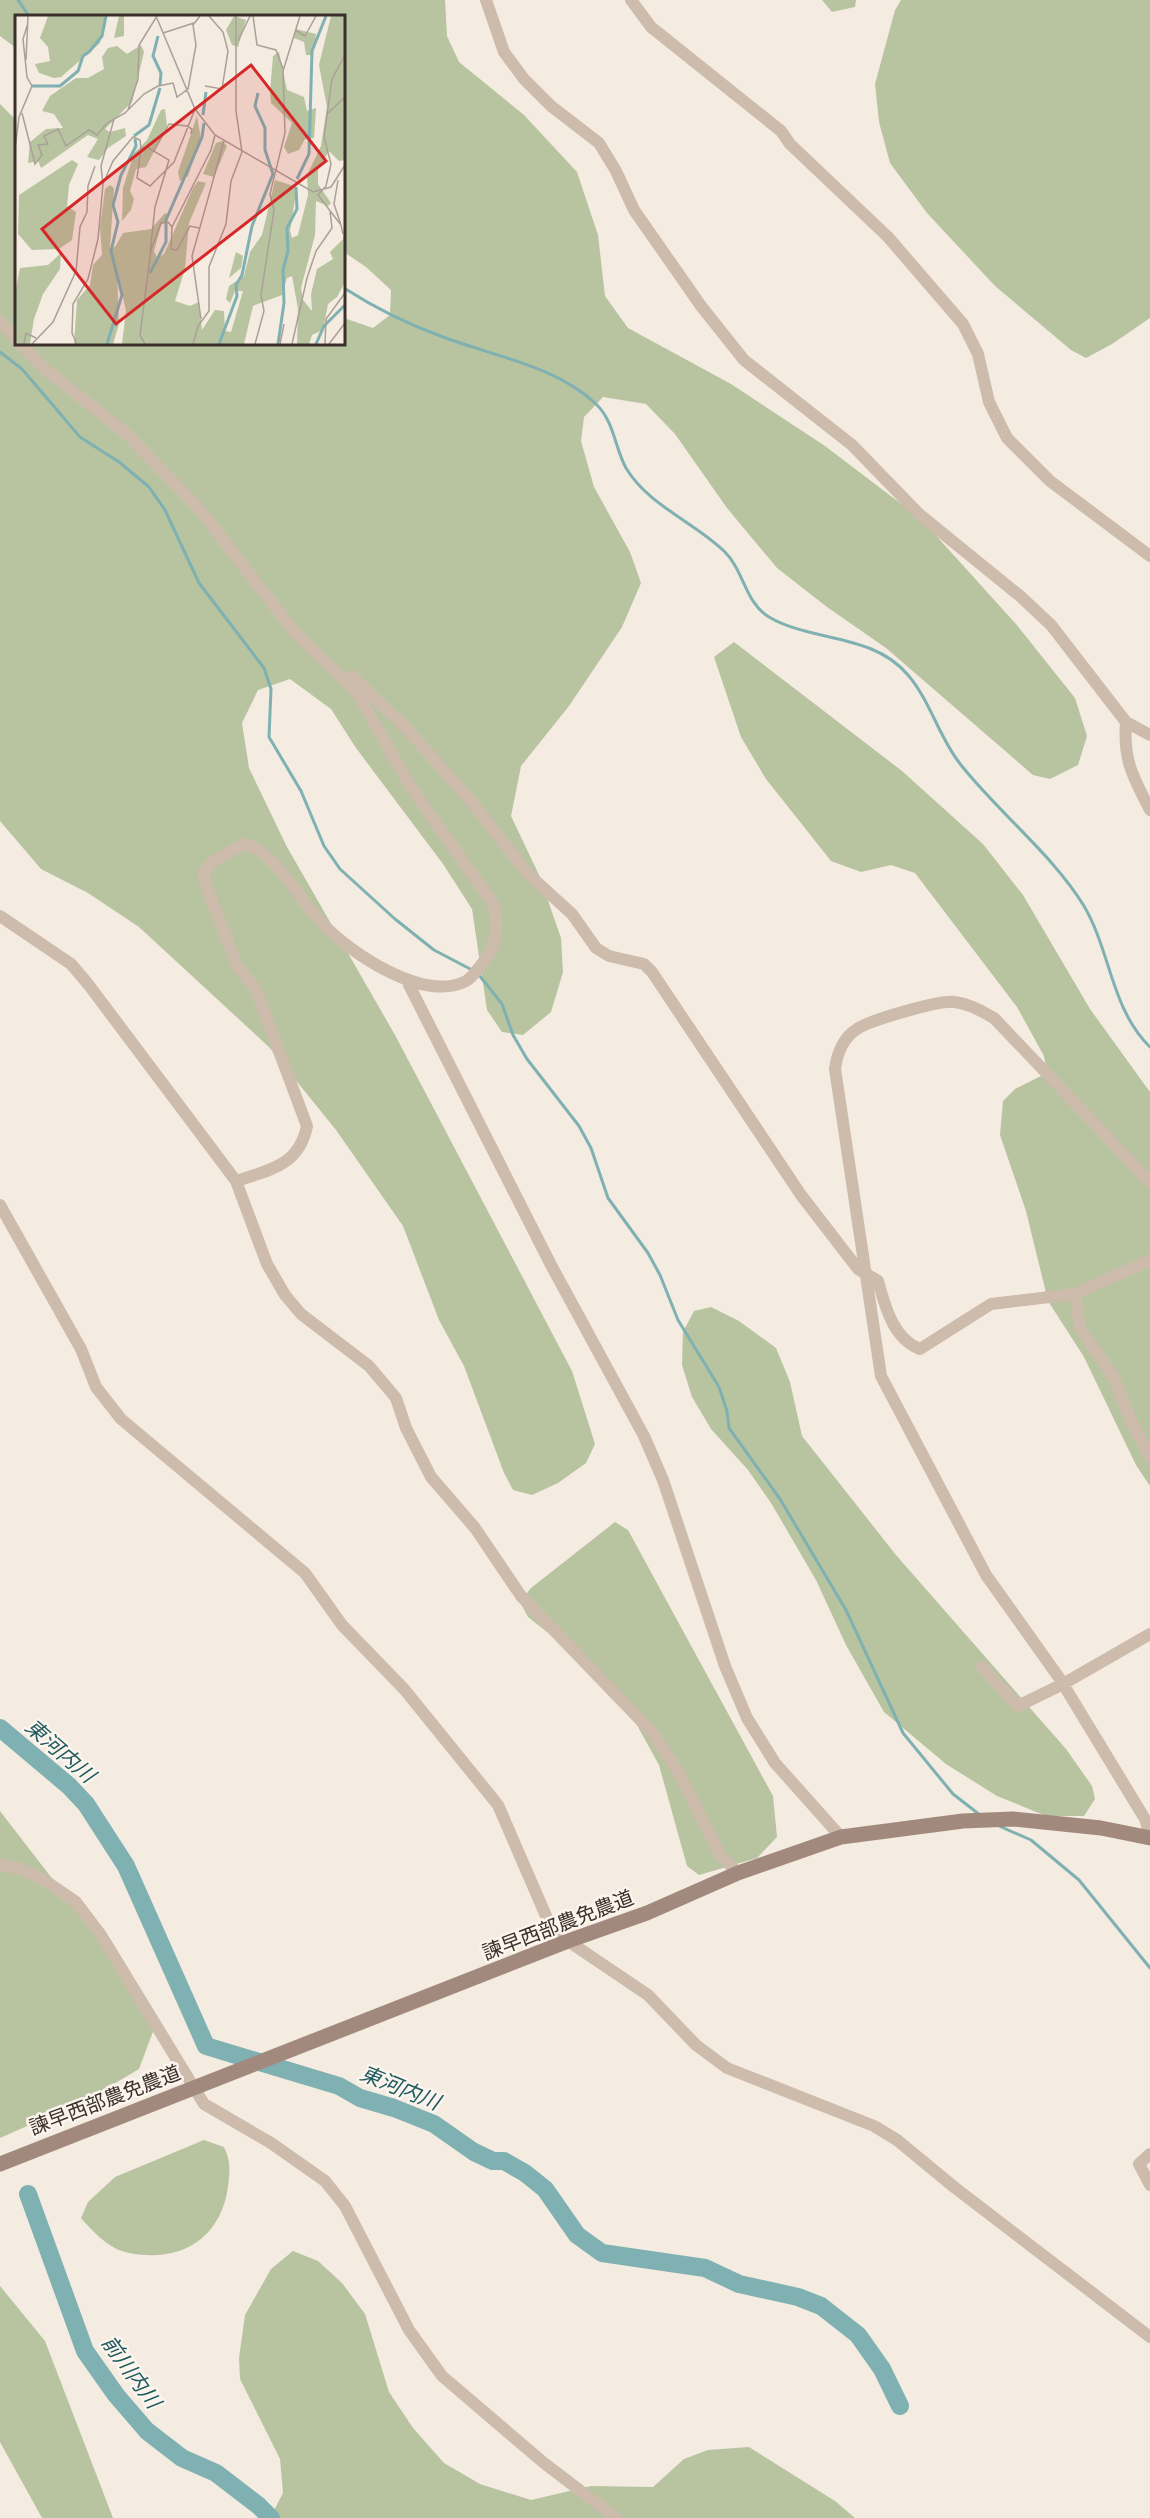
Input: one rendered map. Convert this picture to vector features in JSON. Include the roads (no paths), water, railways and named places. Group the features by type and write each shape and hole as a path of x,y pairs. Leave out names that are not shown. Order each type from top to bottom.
{"street":[{"path":"486,0 504,52 524,79 551,106 598,143 616,171 634,210 701,306 744,360 852,445 919,514 1035,610 1051,625 1126,722 1150,735"},
{"path":"631,0 651,27 781,131 790,144 888,237 942,296 963,324 978,354 989,402 1006,438 1050,481 1150,556"},
{"path":"0,321 15,338"},
{"path":"21,345 46,370 128,435 200,510 296,634 356,691 410,786 495,905 498,921 496,940 491,953 468,980 451,987 428,987 406,979 353,949 322,924 270,860 254,846 243,844 212,862 204,873 205,883 237,965 256,990 307,1126 304,1141 297,1152 281,1166 236,1181"},
{"path":"330,665 344,668 406,728 471,801 528,874 572,914 597,948 609,956 644,964 652,972 801,1195 858,1269 878,1281 886,1310 908,1345 920,1349 991,1304 1075,1294 1150,1260"},
{"path":"1126,722 1124,749 1134,779 1150,810"},
{"path":"0,916 71,964 129,1037 236,1181 267,1264 285,1295 301,1314 369,1366 396,1398 406,1428 431,1478 475,1528 521,1596 652,1732 677,1770 721,1856 738,1873"},
{"path":"406,979 551,1264 644,1436 663,1480 725,1666 747,1718 775,1763 841,1837"},
{"path":"1150,1182 994,1018 973,1006 954,1002 936,1002 857,1029 845,1041 837,1056 835,1069 881,1376 986,1575 1063,1684 1144,1819 1150,1836"},
{"path":"0,1205 81,1349 105,1401 121,1419 305,1574 342,1625 404,1689 498,1805 556,1939 568,1941 648,1995 696,2045 727,2068 874,2126 897,2140 954,2187 1150,2337"},
{"path":"1075,1294 1080,1328 1114,1378 1131,1421 1150,1457"},
{"path":"982,1667 1018,1706 1063,1684 1150,1634"},
{"name":"諫早西部農免農道","path":"0,2164 568,1941 647,1913 738,1873 841,1837 963,1821 1013,1819 1101,1828 1150,1836"},
{"path":"0,1865 18,1868 42,1878 76,1902 101,1935 204,2104 272,2143 325,2181 345,2206 409,2330 442,2376 544,2463 616,2518"},
{"path":"1150,2154 1139,2164 1150,2185"}],"waterway":[{"path":"18,0 28,15"},
{"path":"345,289 379,309 417,327 544,371 581,392 603,412 611,427 622,460 635,481 659,503 724,551 736,567 749,595 761,611 786,625 860,645 894,661 916,686 961,765 1057,869 1084,906 1100,942 1119,998 1137,1032 1150,1047"},
{"path":"0,352 22,369 80,437 119,462 149,487 165,510 199,583 264,668 271,689 269,737 301,791 324,846 340,869 395,919 434,950 474,971"},
{"path":"479,975 502,1004 513,1035 527,1059 579,1126 591,1148 608,1198 648,1253 660,1275 678,1320 719,1387 727,1411 729,1428 780,1499 846,1610 903,1733 953,1794 980,1815"},
{"name":"東河内川","path":"0,1728 69,1786 86,1804 126,1866 206,2046 339,2086 360,2098 394,2108 434,2124 474,2152 493,2161 504,2161 525,2173 545,2189 577,2235 602,2253 705,2268 739,2284 798,2297 821,2306 858,2335 882,2369 900,2406"},
{"path":"999,1826 1031,1840 1079,1880 1150,1968"},
{"name":"前川内川","path":"28,2194 85,2351 116,2395 147,2431 182,2458 216,2473 271,2518"}]}
